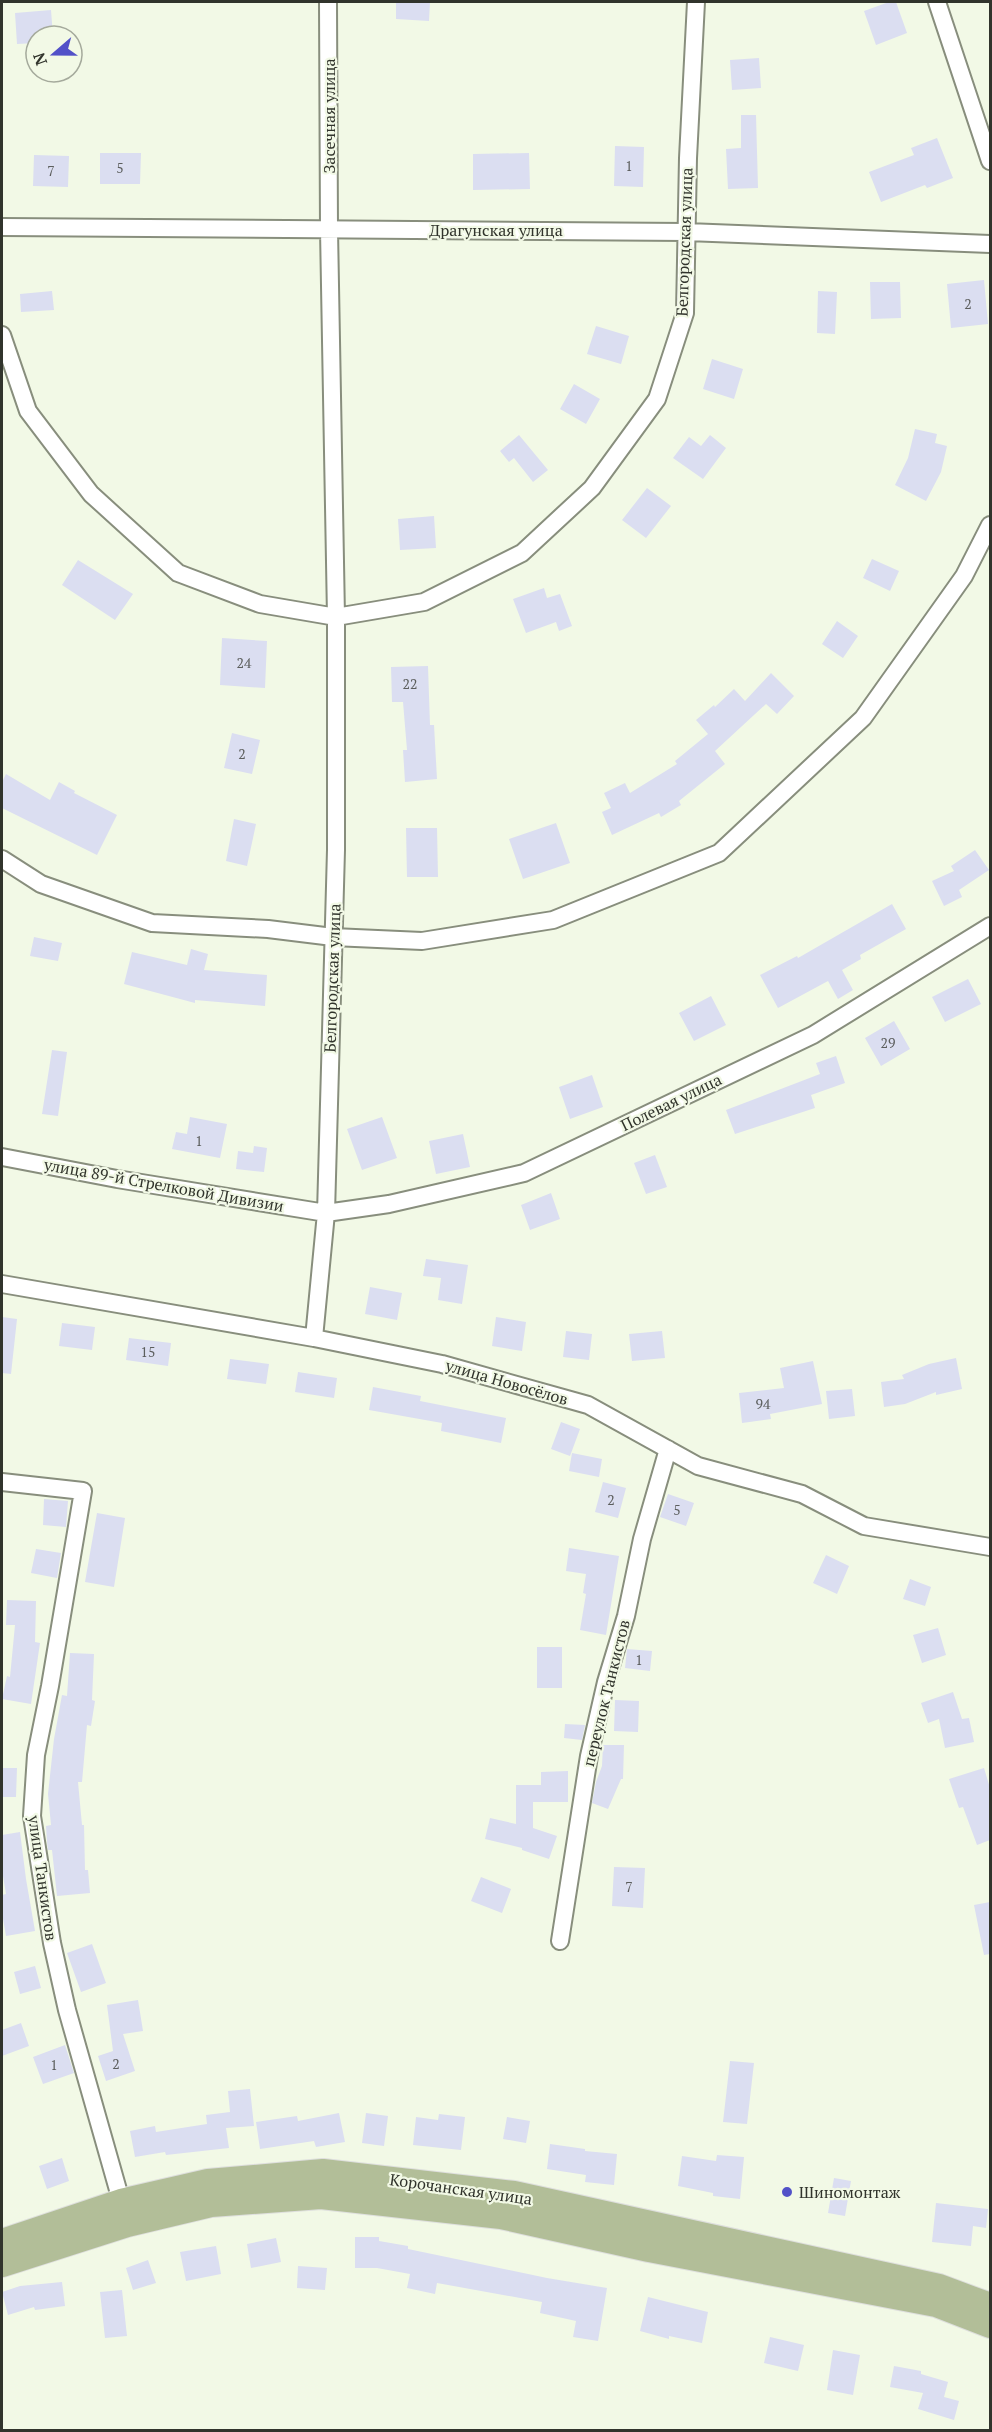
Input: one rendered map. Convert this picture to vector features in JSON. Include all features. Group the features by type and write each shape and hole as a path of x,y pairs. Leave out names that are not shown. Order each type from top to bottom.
{"main road":[{"name":"Корочанская улица","path":"2,2264 124,2213 208,2182 323,2172 514,2194 939,2287 990,2306"},
{"name":"Корочанская улица","path":"2,2242 124,2213 321,2196 501,2216 649,2249 936,2304 990,2325"}],"street":[{"name":"Засечная улица","path":"328,2 329,230"},
{"name":"Белгородская улица","path":"2,335 28,411 90,495 178,573 260,604 336,617 424,602 522,553 592,488 657,399 685,313 696,2"},
{"path":"937,2 990,162"},
{"name":"Драгунская улица","path":"2,227 687,232 990,244"},
{"name":"Белгородская улица","path":"314,1338 326,1213 336,850 336,617 329,230"},
{"path":"2,859 41,884 152,923 268,929 333,937 422,941 553,920 719,854 863,718 964,576 990,525"},
{"name":"Полевая улица","path":"326,1213 389,1204 524,1173 813,1035 990,926"},
{"name":"улица 89-й Стрелковой Дивизии","path":"2,1156 117,1179 326,1213"},
{"name":"улица Новосёлов","path":"2,1284 314,1338 442,1364 588,1405 698,1466 802,1494 864,1526 990,1547"},
{"name":"переулок Танкистов","path":"560,1941 589,1756 606,1682 626,1616 642,1539 668,1449"},
{"name":"улица Танкистов","path":"2,1482 83,1491 36,1755 32,1816 54,1954 67,2010 124,2213"}],"building":[{"path":"396,2 430,2 429,21 396,19"},
{"path":"889,2 896,2 907,33 876,45 864,11"},
{"path":"51,10 52,24 24,24 24,44 17,44 15,13"},
{"path":"759,58 761,88 732,90 730,60"},
{"path":"741,115 756,115 758,188 728,189 726,149 741,148"},
{"path":"937,138 953,178 927,188 925,185 881,202 869,172 914,155 911,148"},
{"path":"615,146 644,147 643,187 614,186"},
{"path":"100,153 141,153 140,184 100,184"},
{"path":"529,153 530,189 473,190 473,154"},
{"path":"34,155 69,156 68,187 33,186"},
{"path":"984,280 988,324 951,328 947,284"},
{"path":"870,282 900,282 901,318 871,319"},
{"path":"52,291 54,310 21,312 20,294"},
{"path":"818,291 837,292 835,334 817,333"},
{"path":"596,326 629,336 621,364 587,354"},
{"path":"712,359 743,369 734,399 703,389"},
{"path":"574,384 600,399 586,424 560,409"},
{"path":"915,429 937,434 935,443 947,446 941,472 926,501 895,485 908,458"},
{"path":"519,435 548,470 533,482 514,458 509,462 500,451"},
{"path":"710,435 726,448 703,479 673,458 689,437 701,446"},
{"path":"647,488 671,506 646,538 622,520"},
{"path":"434,516 436,548 400,550 398,519"},
{"path":"872,559 899,571 890,591 863,578"},
{"path":"78,560 133,594 115,620 62,585"},
{"path":"544,588 547,598 560,594 572,626 559,631 556,622 526,633 513,599"},
{"path":"837,621 858,636 843,658 822,644"},
{"path":"222,638 267,641 265,688 220,685"},
{"path":"428,666 430,725 434,725 437,779 405,782 403,750 407,750 403,702 392,702 391,667"},
{"path":"771,673 794,696 777,714 766,704 715,751 725,764 679,801 681,805 661,817 659,813 612,835 602,812 611,808 604,793 625,783 630,793 677,764 675,761 708,734 696,720 714,705 715,707 734,689 745,701"},
{"path":"232,733 260,740 252,774 224,768"},
{"path":"6,774 50,800 59,782 75,791 74,793 117,815 97,855 2,808 2,782"},
{"path":"234,819 256,824 247,866 226,861"},
{"path":"556,823 570,863 523,879 509,839"},
{"path":"406,828 437,828 438,877 407,877"},
{"path":"975,850 989,870 959,890 962,897 944,906 932,881 954,871 951,866"},
{"path":"892,904 906,929 860,955 861,959 842,970 853,990 838,999 828,981 778,1008 760,975 797,956 798,958"},
{"path":"34,937 62,943 58,961 30,956"},
{"path":"191,949 208,954 204,970 267,975 265,1006 195,1000 195,1003 124,984 132,952 187,965"},
{"path":"968,979 981,1004 945,1022 932,997"},
{"path":"711,996 726,1025 694,1041 679,1013"},
{"path":"894,1021 910,1049 881,1066 865,1038"},
{"path":"52,1050 67,1052 58,1116 42,1114"},
{"path":"836,1056 845,1083 811,1095 815,1108 735,1134 726,1110 820,1074 816,1063"},
{"path":"592,1075 603,1107 570,1119 559,1087"},
{"path":"190,1117 227,1124 220,1158 172,1149 176,1132 187,1134"},
{"path":"382,1117 397,1158 362,1170 347,1129"},
{"path":"463,1134 470,1167 436,1174 429,1141"},
{"path":"254,1146 267,1148 264,1172 236,1169 238,1151 253,1153"},
{"path":"655,1155 667,1187 646,1194 634,1163"},
{"path":"551,1193 560,1219 530,1230 521,1205"},
{"path":"426,1259 468,1265 462,1304 438,1300 441,1278 423,1276"},
{"path":"370,1287 402,1293 397,1320 365,1314"},
{"path":"2,1317 17,1319 11,1374 2,1373"},
{"path":"496,1317 526,1322 522,1351 492,1346"},
{"path":"62,1323 95,1327 92,1350 59,1346"},
{"path":"566,1331 592,1334 589,1360 563,1357"},
{"path":"662,1331 665,1358 632,1361 629,1334"},
{"path":"129,1338 171,1343 168,1366 126,1360"},
{"path":"956,1358 962,1389 936,1395 936,1392 905,1404 884,1407 881,1382 904,1379 902,1375 929,1364"},
{"path":"230,1359 269,1364 266,1384 227,1379"},
{"path":"813,1361 822,1404 770,1414 771,1419 742,1423 739,1393 784,1388 780,1368"},
{"path":"298,1372 337,1378 334,1398 295,1392"},
{"path":"373,1387 421,1396 420,1401 506,1418 501,1443 441,1431 442,1423 369,1410"},
{"path":"852,1389 855,1416 829,1419 826,1391"},
{"path":"561,1422 580,1429 570,1456 551,1449"},
{"path":"572,1453 602,1459 599,1477 569,1471"},
{"path":"603,1482 626,1488 618,1518 595,1512"},
{"path":"668,1494 694,1503 686,1526 660,1517"},
{"path":"44,1499 68,1501 66,1527 43,1525"},
{"path":"97,1513 125,1518 114,1587 85,1582"},
{"path":"569,1548 619,1556 606,1635 580,1630 586,1594 583,1593 586,1574 566,1571"},
{"path":"36,1549 61,1553 57,1578 31,1573"},
{"path":"826,1555 849,1566 837,1594 813,1583"},
{"path":"910,1579 931,1587 925,1606 903,1599"},
{"path":"7,1600 36,1601 35,1642 40,1643 31,1704 2,1699 7,1676 10,1677 15,1625 6,1625"},
{"path":"938,1628 946,1655 922,1663 913,1635"},
{"path":"537,1647 562,1647 562,1688 537,1688"},
{"path":"627,1649 652,1651 650,1671 625,1668"},
{"path":"70,1653 94,1654 92,1700 95,1701 91,1726 87,1725 82,1782 78,1782 82,1825 84,1825 85,1870 88,1870 90,1893 57,1896 52,1850 48,1850 46,1826 51,1825 48,1794 54,1739 62,1695 67,1696"},
{"path":"953,1692 962,1719 969,1718 974,1742 945,1748 939,1719 928,1723 921,1703"},
{"path":"615,1700 639,1701 638,1732 614,1731"},
{"path":"565,1724 585,1725 582,1740 564,1738"},
{"path":"603,1745 624,1745 623,1779 608,1809 592,1803 602,1766"},
{"path":"2,1768 17,1768 16,1797 2,1797"},
{"path":"984,1768 990,1788 990,1840 977,1845 963,1807 959,1808 949,1779"},
{"path":"568,1771 568,1802 533,1802 533,1828 557,1836 549,1859 522,1850 522,1848 485,1839 490,1818 516,1824 516,1785 541,1785 541,1772"},
{"path":"20,1832 35,1931 6,1936 2,1913 2,1895 6,1894 2,1870 2,1835"},
{"path":"614,1867 645,1868 643,1908 612,1906"},
{"path":"481,1877 511,1889 502,1913 471,1901"},
{"path":"990,1902 990,1954 984,1955 974,1905"},
{"path":"92,1944 106,1983 81,1992 67,1953"},
{"path":"35,1966 41,1988 20,1994 14,1972"},
{"path":"138,2000 143,2031 123,2034 135,2071 106,2081 98,2056 113,2051 107,2005"},
{"path":"21,2023 29,2046 2,2056 2,2030"},
{"path":"65,2045 74,2073 43,2084 33,2057"},
{"path":"730,2061 754,2063 747,2124 723,2122"},
{"path":"250,2089 254,2126 226,2128 229,2148 166,2155 165,2152 135,2157 130,2131 155,2126 156,2132 207,2124 206,2115 230,2112 228,2091"},
{"path":"339,2113 345,2142 316,2147 314,2141 260,2149 256,2122 297,2116 298,2121"},
{"path":"366,2113 388,2116 384,2146 362,2143"},
{"path":"439,2114 465,2117 461,2150 413,2145 416,2117 438,2120"},
{"path":"507,2117 530,2121 526,2143 503,2139"},
{"path":"550,2144 617,2154 614,2185 585,2182 586,2175 547,2169"},
{"path":"717,2155 744,2157 740,2199 713,2196 713,2193 678,2186 682,2156 716,2161"},
{"path":"62,2158 69,2181 47,2189 39,2166"},
{"path":"834,2178 851,2181 845,2216 828,2213"},
{"path":"936,2203 988,2209 986,2228 973,2226 971,2246 932,2242"},
{"path":"355,2237 379,2237 379,2241 408,2246 408,2249 607,2288 598,2341 573,2337 576,2321 540,2313 542,2302 437,2283 435,2294 407,2288 410,2274 377,2268 355,2268"},
{"path":"276,2238 281,2262 251,2268 247,2244"},
{"path":"216,2246 221,2274 186,2281 180,2252"},
{"path":"148,2260 156,2283 133,2290 126,2268"},
{"path":"298,2266 327,2268 325,2290 297,2288"},
{"path":"62,2282 65,2306 35,2310 34,2307 8,2315 2,2292 20,2286"},
{"path":"122,2290 127,2336 105,2338 100,2292"},
{"path":"648,2297 708,2312 702,2343 669,2336 669,2339 640,2331"},
{"path":"770,2337 804,2345 798,2371 764,2363"},
{"path":"833,2350 860,2355 853,2395 827,2390"},
{"path":"894,2366 921,2371 921,2374 948,2382 944,2397 959,2401 954,2420 918,2409 923,2393 890,2387"}],"place":[{"name":"Шиномонтаж","path":"787,2192"}]}
